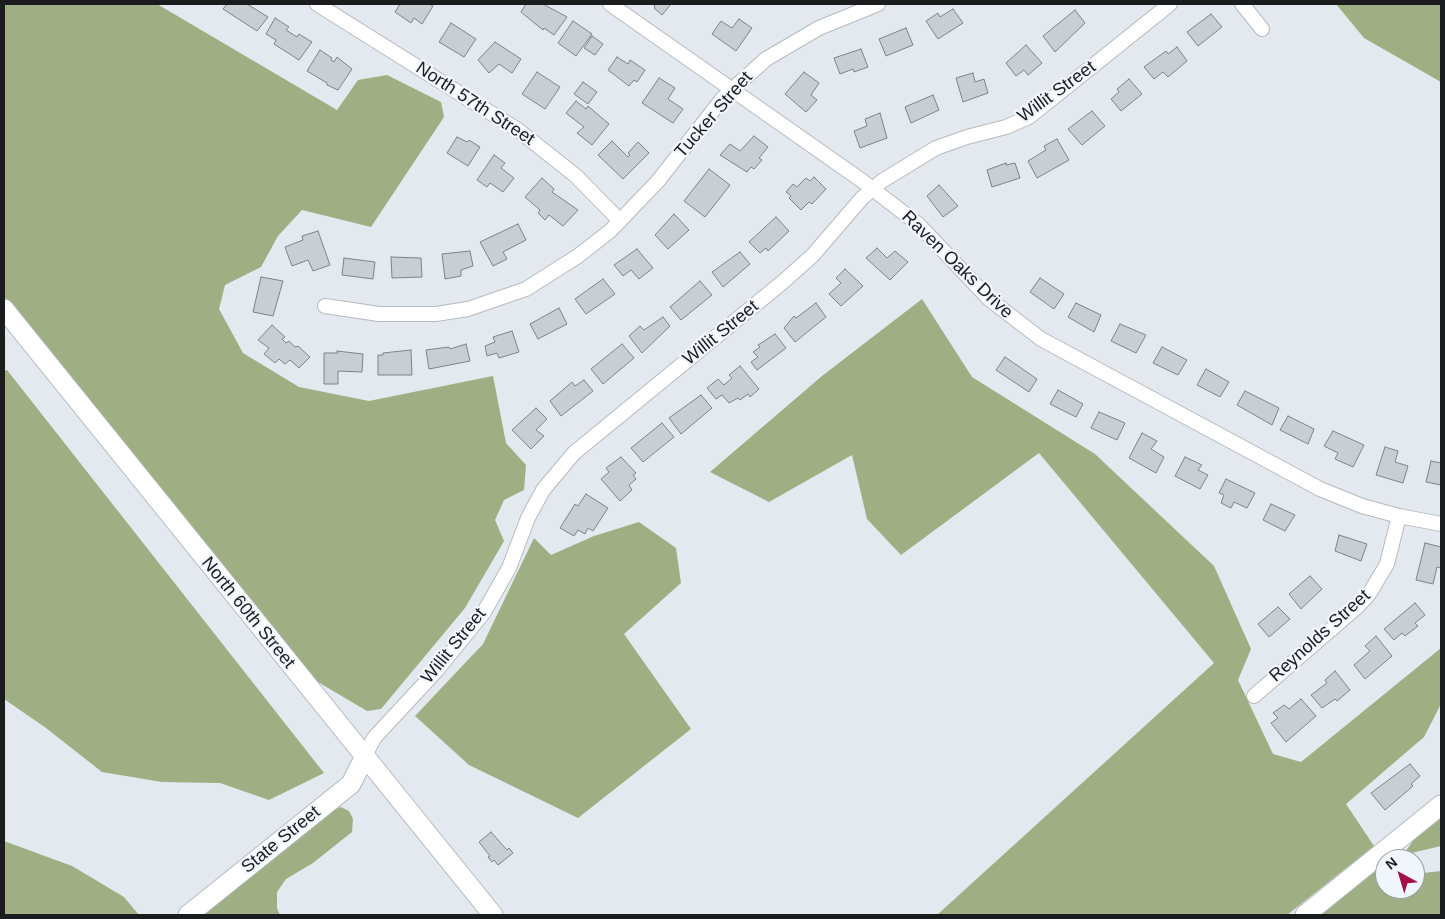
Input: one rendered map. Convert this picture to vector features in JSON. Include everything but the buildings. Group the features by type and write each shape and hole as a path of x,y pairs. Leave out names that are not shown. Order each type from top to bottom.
{"main road":[{"name":"North 60th Street","path":"4,309 364,758 493,915"},
{"name":"State Street","path":"188,915 350,784 364,758"},
{"path":"1306,915 1441,805"}],"street":[{"name":"North 57th Street","path":"317,4 518,130 576,176 620,221"},
{"name":"Raven Oaks Drive","path":"610,4 872,189 918,224 989,299 1041,339 1320,489 1362,506 1399,516 1441,524"},
{"name":"Tucker Street","path":"325,306 401,316 436,314 468,309 504,298 540,281 578,256 620,221 658,181 731,90 766,58 795,40 878,4"},
{"name":"Willit Street","path":"364,758 374,738 437,670 484,612 509,568 528,518 543,490 563,463 784,281 813,255 872,189 936,148 967,137 1006,127 1029,117 1170,4"},
{"path":"1242,4 1262,29"},
{"name":"Reynolds Street","path":"1254,696 1357,607 1369,594 1387,564 1399,516"}],"green space":[{"path":"4,4 157,4 337,110 358,80 387,75 441,102 444,117 371,227 302,210 278,236 261,267 225,285 219,309 243,353 299,387 369,401 493,376 506,443 526,465 524,490 504,500 495,520 504,541 465,608 381,709 367,711 313,679 4,299"},
{"path":"1336,4 1441,4 1441,82 1364,38"},
{"path":"922,299 972,377 1095,454 1214,566 1251,649 1238,680 1273,754 1301,762 1441,648 1441,704 1424,737 1346,804 1374,846 1287,915 937,915 1214,663 1039,453 901,555 867,519 852,455 769,502 710,472 822,376"},
{"path":"7,370 324,773 269,800 220,783 162,782 102,772 46,728 4,699 4,371"},
{"path":"639,522 676,548 681,583 624,634 691,729 578,818 469,765 415,716 483,644 534,538 551,555 594,536"},
{"path":"341,807 349,811 353,819 352,832 313,863 286,879 277,892 277,908 280,915 199,915 333,810"},
{"path":"1441,816 1441,846 1425,850 1407,849 1415,838"},
{"path":"4,841 72,866 124,897 139,915 4,915"},
{"path":"1374,870 1375,899 1425,899 1425,873 1441,871 1441,915 1317,915"}]}
